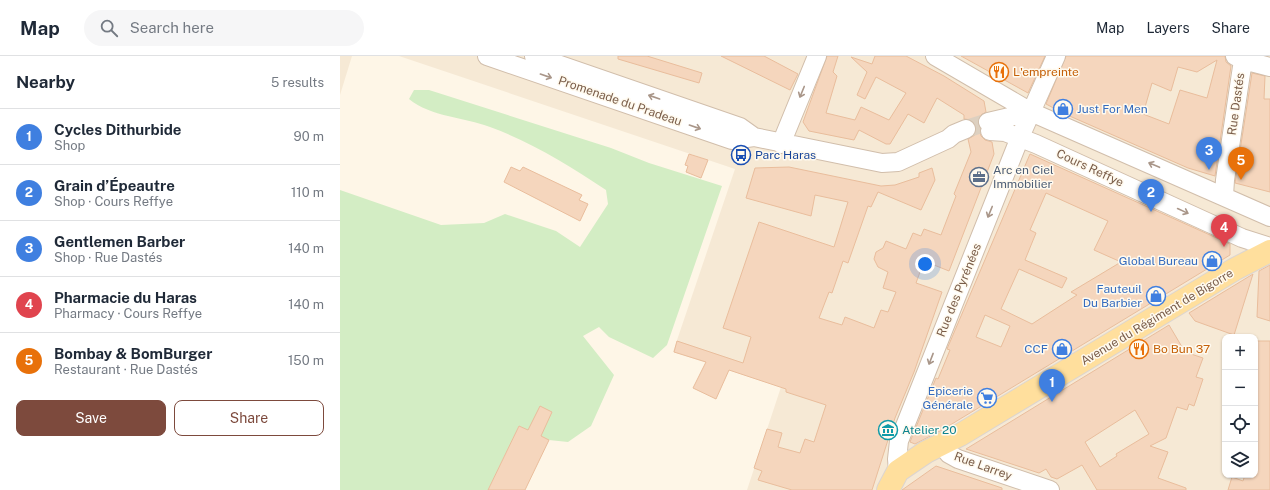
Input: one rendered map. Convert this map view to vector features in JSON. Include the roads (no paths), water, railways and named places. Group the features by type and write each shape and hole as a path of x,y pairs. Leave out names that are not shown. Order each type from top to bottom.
{"main road":[{"name":"Avenue du Régiment de Bigorre","path":"893,481 926,452 942,445 1235,269 1270,251"}],"street":[{"name":"Promenade du Pradeau","path":"487,56 732,140 754,137"},
{"path":"509,63 521,62 525,56"},
{"name":"Promenade du Pradeau","path":"534,56 740,127 754,137 781,144 882,163 898,162 948,140 954,134 967,134"},
{"path":"781,144 817,56"},
{"path":"935,56 1031,112 1270,217"},
{"name":"Rue des Pyrénées","path":"893,481 899,441 1020,137 1056,56"},
{"path":"1239,58 1270,67"},
{"name":"Rue Dastés","path":"1224,196 1239,58"},
{"path":"1020,137 989,127 1031,112"},
{"name":"Cours Reffye","path":"1020,137 1242,238 1270,247"},
{"name":"Rue Larrey","path":"942,445 949,454 958,459 1050,490"}],"tunnel":[{"path":"966,129 988,122"}],"place":[{"name":"L'empreinte","path":"999,72"},
{"name":"Just For Men","path":"1063,109"},
{"name":"Parc Haras","path":"741,155"},
{"name":"Gentlemen Barber","path":"1209,170"},
{"name":"Arc en Ciel Immobilier","path":"979,177"},
{"name":"Bombay & BomBurger","path":"1241,180"},
{"name":"Grain d’Épeautre","path":"1151,212"},
{"name":"Pharmacie du Haras","path":"1224,247"},
{"name":"Global Bureau","path":"1212,261"},
{"name":"Fauteuil Du Barbier","path":"1156,296"},
{"name":"CCF","path":"1062,349"},
{"name":"Bo Bun 37","path":"1139,349"},
{"name":"Epicerie Générale","path":"987,398"},
{"name":"Cycles Dithurbide","path":"1052,402"},
{"name":"Atelier 20","path":"888,430"}]}
